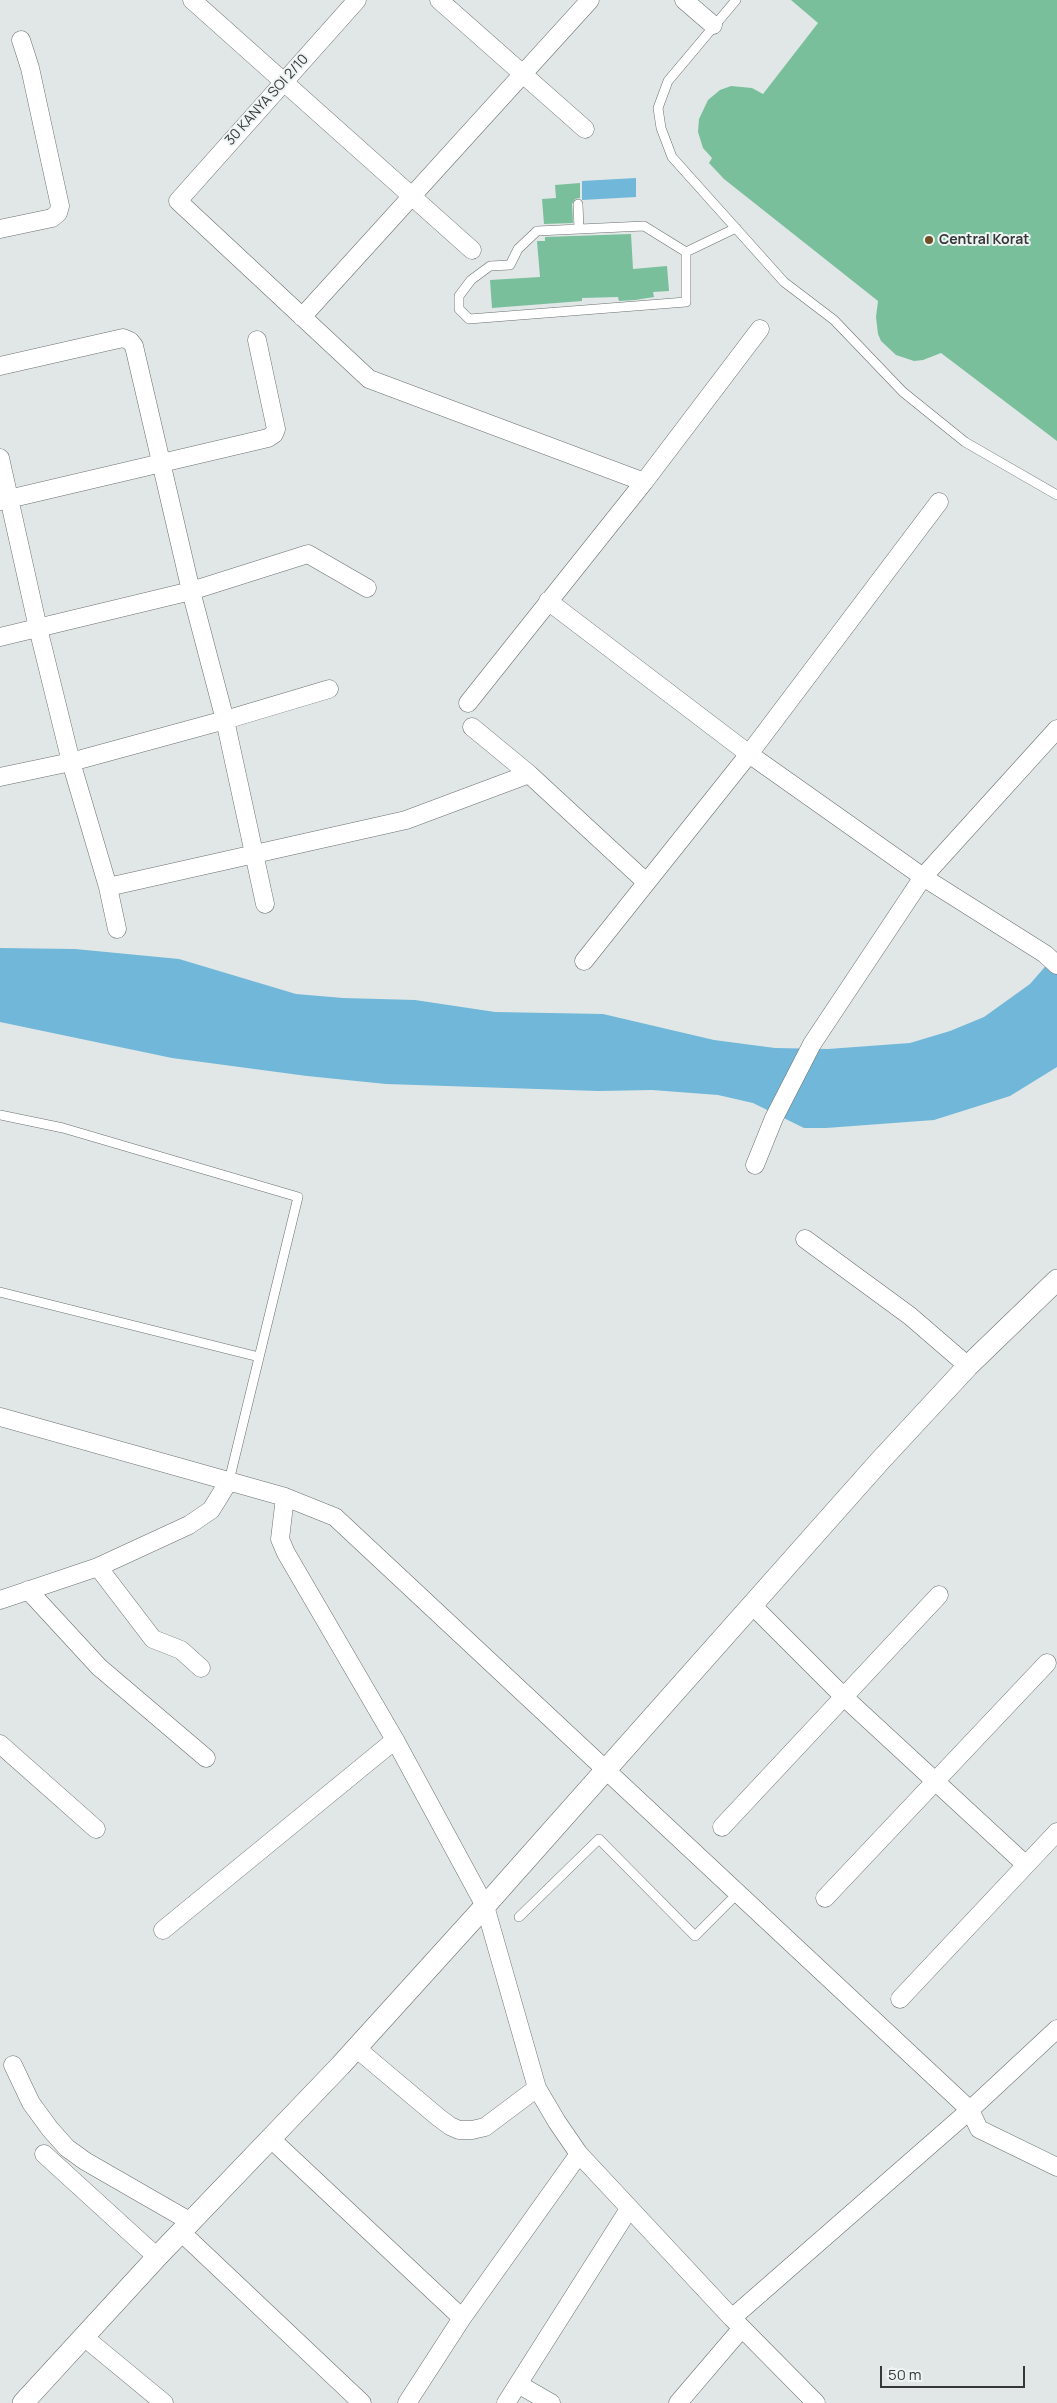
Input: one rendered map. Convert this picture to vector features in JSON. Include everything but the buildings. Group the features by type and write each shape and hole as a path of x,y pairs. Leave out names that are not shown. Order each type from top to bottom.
{"street":[{"path":"192,0 472,250"},
{"name":"30 KANYA SOI 2/10","path":"302,317 178,201 357,0"},
{"path":"439,0 586,129"},
{"path":"590,0 302,317 369,379 644,482"},
{"path":"684,0 713,25"},
{"path":"0,229 52,218 58,213 60,206 30,68 21,40"},
{"path":"468,703 644,482 760,329"},
{"path":"0,366 123,338 130,340 134,346 191,592 225,720 256,854 265,904"},
{"path":"4,500 268,438 274,434 276,429 257,340"},
{"path":"0,458 4,500 71,762 108,887 117,929"},
{"path":"584,961 749,754 939,502"},
{"path":"0,637 191,592 308,554 367,588"},
{"path":"548,601 749,754 923,877 1051,960"},
{"path":"0,777 71,762 225,720 329,689"},
{"path":"472,728 529,774 646,882"},
{"path":"755,1165 774,1118 812,1044 923,877 1057,729"},
{"path":"108,887 406,820 529,774"},
{"path":"805,1239 910,1316 968,1366"},
{"path":"22,2403 356,2048 485,1906 879,1462 968,1366 1057,1280"},
{"path":"0,1417 285,1497 335,1517 970,2110 978,2128 1057,2167"},
{"path":"0,1600 98,1567 189,1526 211,1510 229,1481"},
{"path":"285,1497 280,1539 286,1554 395,1740 485,1906 537,2088 557,2122 580,2154 737,2323 816,2403"},
{"path":"98,1567 153,1639 181,1650 201,1668"},
{"path":"28,1590 99,1667 206,1758"},
{"path":"722,1827 939,1595"},
{"path":"752,1605 844,1697 1026,1865"},
{"path":"825,1898 1047,1664"},
{"path":"163,1930 395,1740"},
{"path":"0,1744 96,1829"},
{"path":"900,1999 1057,1832"},
{"path":"678,2403 737,2323 970,2110 1054,2036"},
{"path":"356,2048 438,2117 450,2126 460,2130 484,2127 537,2088"},
{"path":"13,2065 31,2103 67,2148 85,2162 186,2227 362,2403"},
{"path":"270,2138 462,2318"},
{"path":"44,2154 157,2258"},
{"path":"407,2403 462,2318 580,2154"},
{"path":"506,2403 629,2208"},
{"path":"84,2337 164,2403"},
{"path":"518,2384 551,2403"}],"lane":[{"path":"736,0 713,25 668,81 658,108 661,128 672,157 784,282 834,320 903,392 965,442 1057,495"},
{"path":"578,204 579,229"},
{"path":"644,226 686,252 686,302 469,319 459,309 459,296 471,280 490,266 510,265 518,249 537,230 644,226"},
{"path":"686,252 736,228"},
{"path":"0,1116 63,1128 298,1197 229,1481"},
{"path":"0,1292 259,1357"},
{"path":"519,1916 599,1839 695,1936 738,1893"}],"water":[{"path":"636,178 636,197 582,200 582,181"},
{"path":"0,948 75,949 179,959 296,994 343,998 415,1000 495,1012 603,1014 714,1040 775,1048 828,1049 910,1043 950,1031 984,1017 1030,984 1057,953 1057,1067 1010,1096 934,1120 826,1128 804,1128 753,1103 718,1095 652,1090 598,1091 386,1084 307,1076 172,1058 0,1022"}],"place":[{"name":"Central Korat","path":"929,240"}]}
